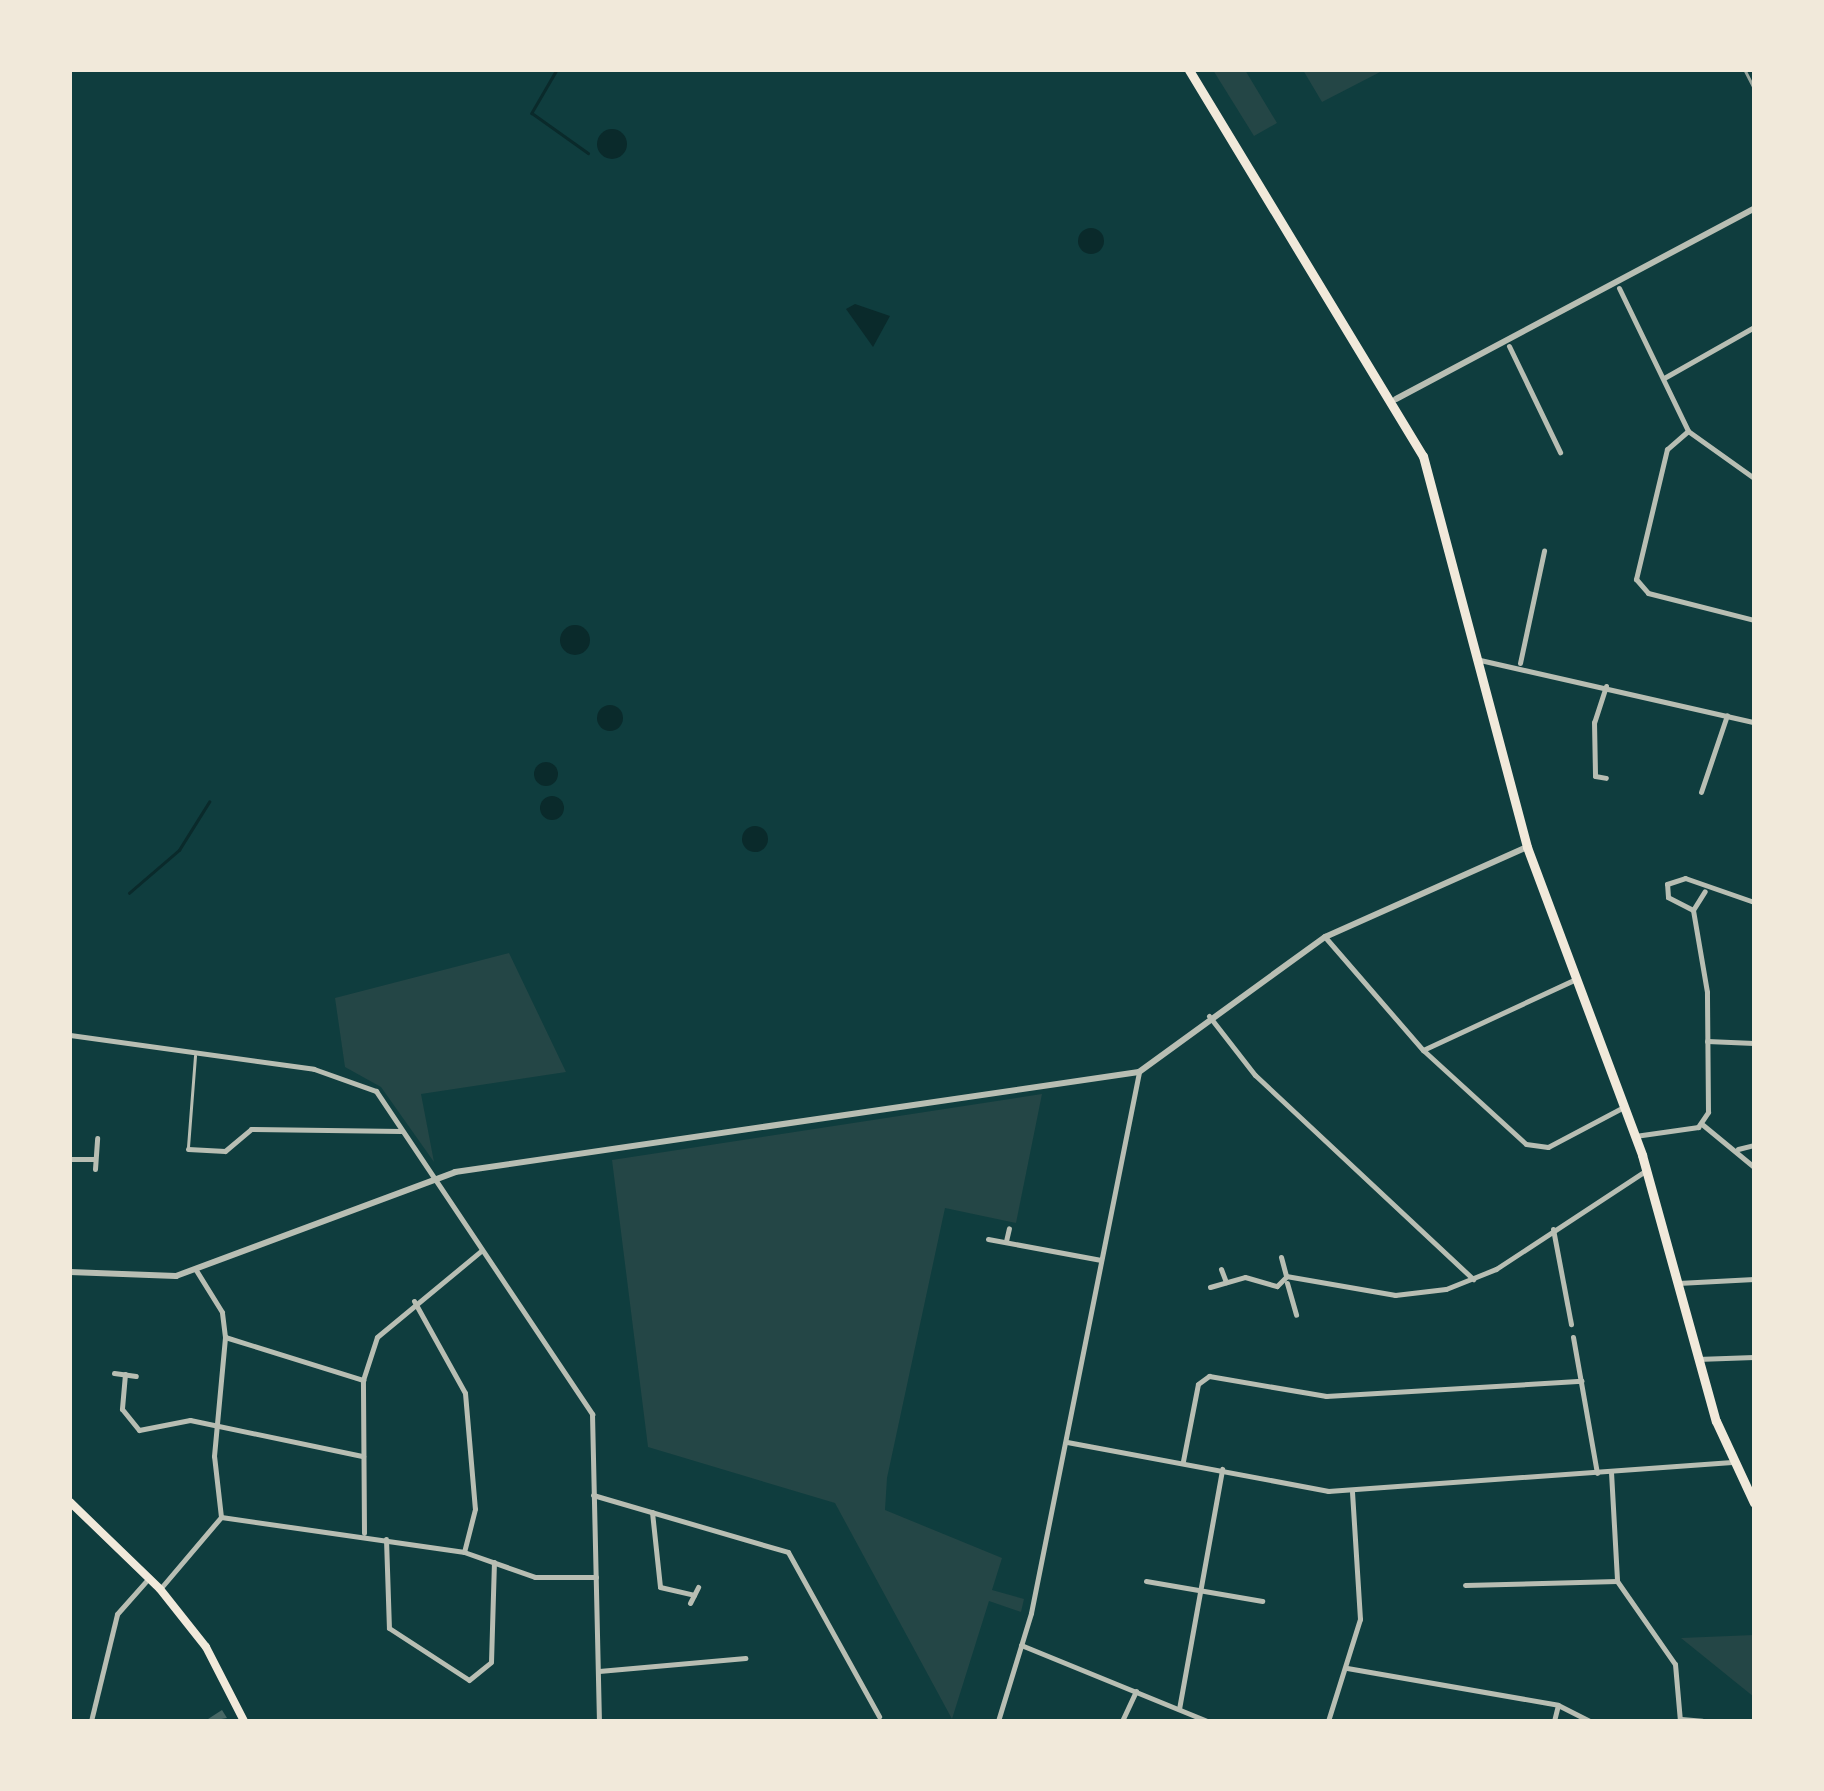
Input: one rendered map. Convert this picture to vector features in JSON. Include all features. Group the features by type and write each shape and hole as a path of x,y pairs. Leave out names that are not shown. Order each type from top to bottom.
{"main road":[{"path":"1190,70 1396,399 1435,491 1527,847 1636,1136 1697,1359 1732,1462 1754,1503"},
{"path":"70,1502 160,1588 244,1721"}],"street":[{"path":"1396,399 1619,288 1754,210"},
{"path":"1619,288 1688,430 1754,478"},
{"path":"1664,378 1754,327"},
{"path":"1508,346 1560,452"},
{"path":"1688,430 1667,449 1636,579 1648,593 1754,620"},
{"path":"1520,662 1544,551"},
{"path":"1478,660 1520,662 1754,722"},
{"path":"1606,686 1594,722 1596,776 1606,778"},
{"path":"1701,792 1727,715"},
{"path":"70,1272 196,1270 432,1177 1139,1072 1209,1016 1325,937 1527,847"},
{"path":"1692,910 1668,897 1667,884 1685,878 1706,891 1754,902"},
{"path":"1703,1124 1707,1042 1692,910 1706,891"},
{"path":"1325,937 1423,1050 1537,1149 1625,1107"},
{"path":"1423,1050 1578,979"},
{"path":"1209,1016 1256,1075 1472,1280"},
{"path":"70,1035 361,1079 402,1131 588,1406 599,1721"},
{"path":"1707,1042 1754,1043"},
{"path":"998,1721 1021,1646 1066,1442 1139,1072"},
{"path":"1636,1136 1703,1124 1754,1167"},
{"path":"188,1149 226,1151 251,1129 402,1131"},
{"path":"95,1169 97,1138"},
{"path":"1735,1149 1754,1146"},
{"path":"70,1158 95,1159"},
{"path":"1210,1286 1286,1280 1395,1294 1472,1280 1646,1170"},
{"path":"1006,1242 1009,1228"},
{"path":"1553,1230 1571,1324"},
{"path":"988,1239 1101,1260"},
{"path":"364,1533 363,1380 377,1337 414,1300 481,1251"},
{"path":"1281,1257 1296,1315"},
{"path":"160,1588 221,1517 218,1424 225,1337 222,1312 196,1270"},
{"path":"1221,1270 1226,1282"},
{"path":"1677,1283 1754,1279"},
{"path":"414,1300 465,1393 475,1509 464,1552"},
{"path":"225,1337 363,1380"},
{"path":"1573,1337 1597,1473"},
{"path":"1697,1359 1754,1357"},
{"path":"114,1373 136,1376"},
{"path":"125,1374 122,1410 132,1426 218,1424 364,1456"},
{"path":"1182,1462 1198,1384 1209,1376 1326,1396 1582,1381"},
{"path":"1066,1442 1352,1492 1732,1462"},
{"path":"1178,1709 1222,1469"},
{"path":"1611,1472 1617,1581 1675,1664 1680,1720 1702,1721"},
{"path":"1328,1721 1347,1668 1361,1582 1352,1492"},
{"path":"592,1495 788,1552 879,1716"},
{"path":"652,1512 660,1587 694,1595"},
{"path":"221,1517 364,1533 464,1552 535,1577 596,1578"},
{"path":"386,1539 389,1628 469,1680 492,1662 494,1562"},
{"path":"92,1721 117,1614 149,1577"},
{"path":"1464,1586 1617,1581"},
{"path":"1146,1582 1262,1600"},
{"path":"690,1603 698,1587"},
{"path":"1021,1646 1207,1721"},
{"path":"598,1671 745,1658"},
{"path":"1347,1668 1558,1705 1590,1721"},
{"path":"1122,1721 1136,1690"},
{"path":"1554,1721 1558,1705"},
{"path":"869,1721 879,1716 896,1721"}],"lane":[{"path":"188,1149 194,1054"}],"shaded area":[{"path":"1213,70 1245,70 1277,123 1254,136"},
{"path":"1303,70 1384,70 1322,102"},
{"path":"612,129 622,134 627,144 622,154 612,159 602,154 597,144 602,134"},
{"path":"1091,228 1100,232 1104,241 1100,250 1091,254 1082,250 1078,241 1082,232"},
{"path":"855,304 890,316 873,347 846,309"},
{"path":"575,625 586,629 590,640 586,651 575,655 564,651 560,640 564,629"},
{"path":"610,705 619,709 623,718 619,727 610,731 601,727 597,718 601,709"},
{"path":"546,762 555,765 555,783 546,786 537,783 534,774 537,765"},
{"path":"552,796 564,808 552,820 540,808"},
{"path":"755,826 764,830 768,839 764,848 755,852 746,848 742,839 746,830"},
{"path":"509,953 566,1072 421,1094 434,1162 381,1087 345,1067 335,998"},
{"path":"1042,1094 1016,1223 945,1208 887,1478 885,1510 1002,1558 992,1590 1024,1599 1021,1612 989,1601 952,1719 835,1503 648,1447 612,1160"},
{"path":"1754,1635 1754,1697 1681,1638"}],"building":[{"path":"222,1710 227,1718 208,1719"}],"waterway":[{"path":"557,70 532,113 588,153"},
{"path":"129,893 179,850 209,802"}],"railway":[{"path":"1745,70 1754,88"}]}
